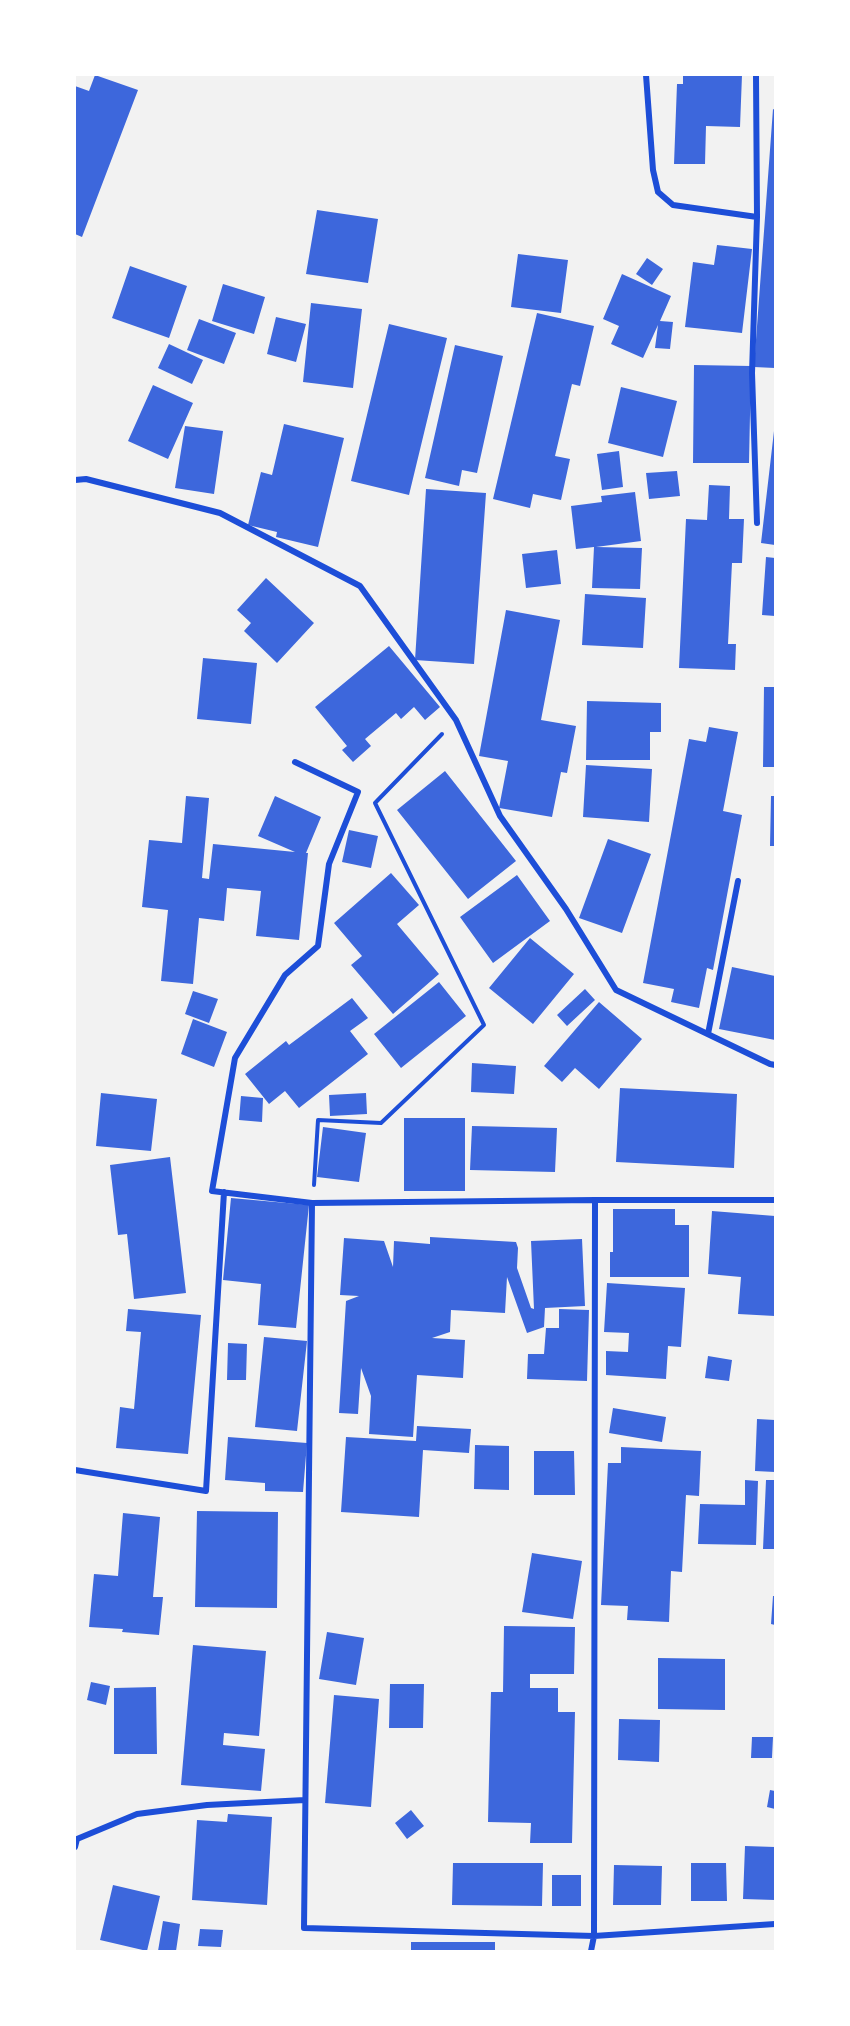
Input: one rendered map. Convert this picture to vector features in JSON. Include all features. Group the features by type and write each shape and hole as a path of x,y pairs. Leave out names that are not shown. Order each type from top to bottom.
{"street":[{"path":"646,75 653,170 658,192 673,205 757,217"},
{"path":"756,75 757,217 752,373 757,523"},
{"path":"75,480 86,478 220,513 360,586 456,720 500,816 566,909 616,990 775,1065"},
{"path":"295,762 358,792 329,864 318,946 285,975 235,1058 212,1191 312,1203 775,1200"},
{"path":"708,1034 738,880"},
{"path":"75,1470 206,1491 224,1192"},
{"path":"592,1951 594,1936 595,1200"},
{"path":"312,1203 304,1928 594,1936 775,1924"},
{"path":"75,1846 76,1839 137,1814 207,1805 305,1800"}],"path":[{"path":"312,1203 318,1120 381,1123 484,1025 375,803 456,720"}],"building":[{"path":"95,75 138,90 82,237 75,234 75,86 89,91"},
{"path":"683,75 742,75 740,127 706,126 705,164 674,164 677,84 683,84"},
{"path":"773,109 775,110 775,368 754,367"},
{"path":"317,210 378,219 368,283 306,274"},
{"path":"717,245 752,249 742,333 685,327 693,262 714,265"},
{"path":"518,254 568,260 561,313 511,307"},
{"path":"647,258 663,269 652,285 636,274"},
{"path":"130,266 187,286 169,338 112,318"},
{"path":"622,274 671,296 660,321 673,322 670,349 655,348 658,325 643,358 611,344 619,326 603,319"},
{"path":"223,284 265,297 254,334 212,321"},
{"path":"311,303 362,309 353,388 303,382"},
{"path":"537,313 594,326 580,386 572,384 555,456 570,459 561,500 533,494 530,508 493,499"},
{"path":"276,317 306,324 296,362 267,354"},
{"path":"199,319 236,333 224,364 187,350"},
{"path":"389,324 447,338 409,495 351,481"},
{"path":"169,344 203,360 192,384 158,368"},
{"path":"455,345 503,356 477,473 462,470 459,486 425,478"},
{"path":"694,365 751,366 749,463 693,463"},
{"path":"153,385 193,403 168,459 128,441"},
{"path":"621,387 677,401 663,457 608,443"},
{"path":"284,424 344,438 318,547 276,537 277,532 248,525 261,472 272,475"},
{"path":"185,426 223,431 214,494 175,488"},
{"path":"775,431 775,545 761,543"},
{"path":"619,451 623,487 602,490 597,454"},
{"path":"677,471 680,496 649,499 646,473"},
{"path":"709,485 730,486 729,519 744,519 742,563 732,563 728,644 736,644 735,670 679,668 686,519 707,520"},
{"path":"426,489 486,493 474,664 415,660"},
{"path":"635,492 641,541 596,547 642,548 640,589 592,588 594,547 576,549 571,506 602,502 601,496"},
{"path":"557,550 561,584 526,588 522,554"},
{"path":"766,557 775,558 775,616 762,615"},
{"path":"266,578 314,623 277,663 244,631 251,623 237,610"},
{"path":"585,594 646,598 643,648 582,645"},
{"path":"506,610 560,620 541,720 576,726 567,773 561,772 552,817 499,808 508,761 479,756"},
{"path":"389,646 440,707 425,720 414,707 401,719 396,713 365,739 371,746 353,762 342,750 347,746 315,707"},
{"path":"203,658 257,663 251,724 197,719"},
{"path":"764,687 775,687 775,767 763,767"},
{"path":"587,701 661,703 661,732 650,732 650,760 586,760"},
{"path":"709,727 738,732 723,811 742,815 713,970 707,968 699,1008 671,1002 674,989 643,983 689,739 706,742"},
{"path":"586,765 652,769 649,822 583,817"},
{"path":"445,771 516,861 468,899 397,810"},
{"path":"186,796 209,798 202,878 209,879 213,844 295,852 258,836 275,796 321,817 306,853 308,853 299,940 256,936 261,891 227,888 224,921 199,918 193,984 161,981 168,910 142,907 149,840 182,843"},
{"path":"771,796 775,796 775,846 770,846"},
{"path":"349,830 378,836 371,868 342,862"},
{"path":"608,839 651,854 622,933 579,918"},
{"path":"391,873 419,905 397,924 439,974 393,1014 351,965 362,956 334,923"},
{"path":"517,875 550,921 493,963 460,917"},
{"path":"530,938 574,974 533,1024 489,988"},
{"path":"732,967 775,976 775,1040 719,1029"},
{"path":"439,982 466,1016 401,1068 374,1034"},
{"path":"585,989 595,1000 567,1026 557,1015"},
{"path":"193,991 218,999 209,1023 185,1014"},
{"path":"352,998 368,1018 350,1031 368,1054 299,1108 285,1091 269,1104 245,1074 286,1041 289,1045"},
{"path":"599,1002 642,1039 599,1089 575,1068 562,1082 544,1066"},
{"path":"193,1019 227,1032 214,1067 181,1054"},
{"path":"472,1063 516,1066 514,1094 471,1092"},
{"path":"620,1088 737,1094 734,1168 616,1162"},
{"path":"101,1093 157,1099 151,1151 96,1146"},
{"path":"366,1093 367,1114 330,1116 329,1095"},
{"path":"241,1096 263,1098 262,1122 239,1120"},
{"path":"404,1118 465,1118 465,1191 404,1191"},
{"path":"472,1126 557,1128 555,1172 470,1170"},
{"path":"323,1127 366,1133 359,1182 317,1177"},
{"path":"170,1157 186,1293 134,1299 127,1234 118,1235 110,1165"},
{"path":"231,1198 309,1205 296,1328 258,1325 261,1284 223,1280"},
{"path":"613,1209 675,1209 675,1225 689,1225 689,1277 610,1277 610,1252 613,1252"},
{"path":"712,1211 775,1216 775,1316 738,1314 741,1277 708,1274"},
{"path":"430,1237 516,1242 517,1268 531,1308 534,1309 531,1241 582,1239 585,1306 545,1308 544,1327 527,1333 507,1277 505,1313 451,1310 450,1332 432,1338 465,1340 463,1378 417,1375 413,1437 369,1434 371,1396 361,1368 358,1414 339,1413 346,1301 359,1296 340,1295 344,1238 384,1241 393,1267 394,1241 430,1244"},
{"path":"607,1283 685,1288 681,1347 668,1346 666,1379 606,1375 606,1351 628,1352 629,1333 604,1332"},
{"path":"128,1309 201,1315 188,1454 116,1448 120,1407 134,1409 141,1332 126,1331"},
{"path":"559,1309 589,1310 587,1381 527,1379 528,1354 544,1354 546,1328 559,1328"},
{"path":"264,1337 307,1341 297,1431 255,1427"},
{"path":"228,1343 247,1344 246,1380 227,1380"},
{"path":"708,1356 732,1360 729,1381 705,1378"},
{"path":"613,1408 666,1417 662,1442 609,1433"},
{"path":"757,1419 775,1420 775,1472 755,1471"},
{"path":"417,1426 471,1429 469,1453 423,1450 419,1517 341,1512 346,1437 416,1441"},
{"path":"228,1437 307,1443 303,1492 265,1491 265,1483 225,1480"},
{"path":"475,1445 509,1446 509,1490 474,1489"},
{"path":"621,1447 701,1451 699,1496 686,1495 682,1572 671,1571 669,1622 627,1620 628,1606 601,1605 608,1463 621,1463"},
{"path":"534,1451 574,1451 575,1495 534,1495"},
{"path":"745,1480 758,1481 756,1545 698,1544 700,1504 745,1505"},
{"path":"766,1480 775,1480 775,1549 763,1549"},
{"path":"197,1511 278,1512 277,1608 195,1607"},
{"path":"123,1513 160,1517 153,1597 163,1597 159,1635 122,1632 123,1629 89,1627 94,1574 118,1576"},
{"path":"532,1553 582,1561 573,1619 522,1612"},
{"path":"773,1596 775,1596 775,1625 771,1624"},
{"path":"504,1626 575,1627 574,1674 530,1674 530,1688 558,1688 558,1712 575,1712 572,1843 530,1843 531,1823 488,1822 491,1692 503,1692"},
{"path":"327,1632 364,1638 356,1685 319,1679"},
{"path":"193,1645 266,1651 259,1736 224,1733 223,1745 265,1749 261,1791 181,1785"},
{"path":"658,1658 725,1659 725,1710 658,1709"},
{"path":"91,1682 110,1686 106,1705 87,1700"},
{"path":"390,1684 424,1684 423,1728 389,1728"},
{"path":"156,1687 157,1754 114,1754 114,1688"},
{"path":"334,1695 379,1699 371,1807 325,1803"},
{"path":"619,1719 660,1720 659,1762 618,1760"},
{"path":"752,1737 773,1737 772,1758 751,1758"},
{"path":"770,1790 775,1791 775,1809 767,1807"},
{"path":"411,1810 424,1826 407,1839 395,1823"},
{"path":"228,1814 272,1817 267,1905 192,1900 197,1820 227,1822"},
{"path":"745,1846 775,1847 775,1900 743,1899"},
{"path":"453,1863 543,1863 542,1906 452,1905"},
{"path":"691,1863 726,1863 727,1901 691,1901"},
{"path":"614,1865 662,1866 661,1905 613,1905"},
{"path":"552,1875 581,1875 581,1906 552,1906"},
{"path":"113,1885 160,1896 147,1951 100,1940"},
{"path":"163,1921 180,1924 176,1951 158,1951"},
{"path":"200,1929 223,1930 221,1947 198,1946"},
{"path":"411,1942 495,1942 495,1951 411,1951"}]}
